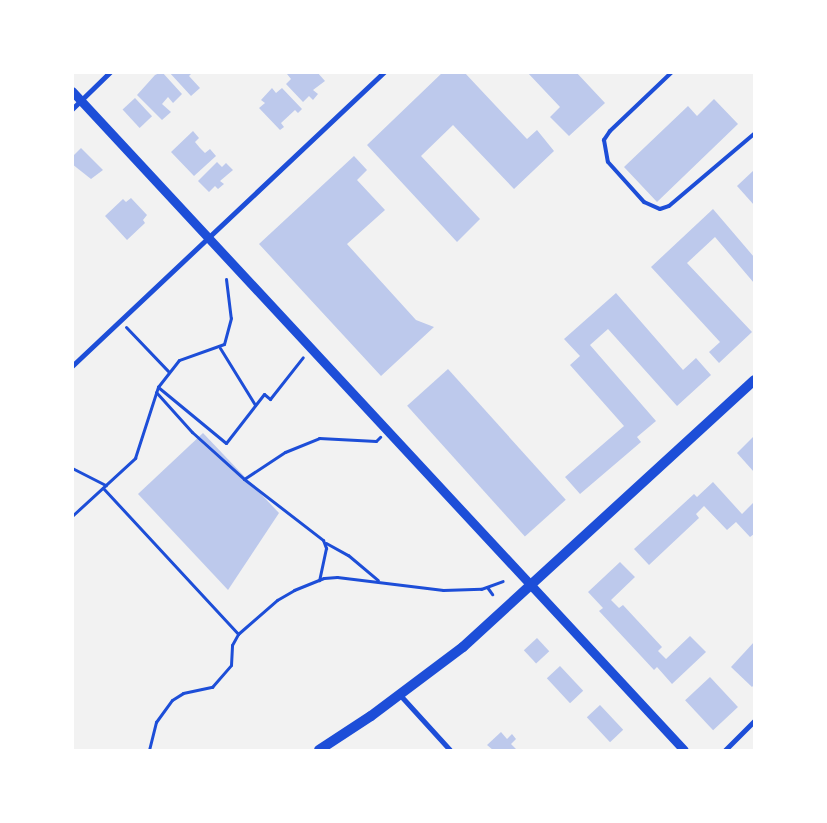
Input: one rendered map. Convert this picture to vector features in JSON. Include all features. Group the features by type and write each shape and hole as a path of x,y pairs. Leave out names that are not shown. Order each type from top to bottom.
{"main road":[{"path":"319,750 400,695 463,647 754,380"}],"street":[{"path":"72,109 110,72"},
{"path":"72,366 384,72"},
{"path":"72,91 684,750"},
{"path":"400,695 450,750"},
{"path":"726,750 754,721"}],"lane":[{"path":"672,72 610,131 603,145 612,167 644,202 660,209 669,206 754,134"}],"path":[{"path":"72,516 140,452 156,392 168,372 186,356 220,348 228,339 231,324 226,279"},
{"path":"129,330 168,372"},
{"path":"220,348 249,400 256,405"},
{"path":"158,387 226,443 264,394 270,399 301,360"},
{"path":"156,392 192,432 244,478 326,543 348,555 379,581"},
{"path":"244,478 285,452 320,438 376,441"},
{"path":"72,468 105,486 238,634"},
{"path":"319,580 326,543"},
{"path":"149,750 156,722 172,700 183,693 212,688 223,677 230,665 232,645 238,634 277,600 319,580 354,577 443,590 487,588 502,581"},
{"path":"487,588 492,594"}],"building":[{"path":"162,72 182,94 173,103 168,97 162,104 171,112 162,120 137,95 155,75"},
{"path":"169,72 193,72 189,76 200,88 191,96"},
{"path":"289,72 317,72 325,81 313,90 318,94 313,100 309,96 303,102 286,84 291,79 287,74"},
{"path":"443,72 464,72 527,139 537,130 554,151 514,189 453,125 421,156 480,219 457,242 367,145"},
{"path":"527,72 576,72 605,103 569,136 550,117 560,107"},
{"path":"272,88 276,93 282,88 302,109 298,113 295,110 281,123 284,127 280,130 259,108 265,103 261,100"},
{"path":"135,98 152,116 140,128 123,110"},
{"path":"714,99 738,124 657,202 624,167 688,106 697,116"},
{"path":"193,131 199,138 195,142 200,148 205,153 210,149 216,156 194,176 171,152"},
{"path":"81,148 103,170 91,179 72,164 72,157"},
{"path":"354,156 367,170 357,180 385,210 347,244 416,320 434,327 381,376 259,244"},
{"path":"217,162 222,167 226,163 233,170 220,181 224,184 218,189 215,186 209,192 198,181"},
{"path":"754,170 754,205 737,186"},
{"path":"131,198 147,215 143,220 145,223 127,240 105,216 123,199 126,202"},
{"path":"713,209 754,257 754,283 715,237 687,263 752,332 719,363 709,352 720,342 651,267"},
{"path":"616,293 683,370 696,358 711,375 677,406 608,329 590,345 656,421 637,437 641,442 580,494 565,477 624,426 570,365 580,356 564,339"},
{"path":"448,369 566,500 525,537 407,406"},
{"path":"203,433 279,513 228,590 138,494"},
{"path":"754,436 754,472 737,453"},
{"path":"713,482 742,514 754,502 754,534 750,537 736,522 727,530 704,506 696,514 699,518 649,565 634,549 694,494 697,497"},
{"path":"620,562 635,577 611,600 619,608 623,605 662,647 658,651 666,659 690,636 706,652 672,684 657,667 654,670 599,611 603,608 588,592"},
{"path":"537,638 549,651 536,663 524,650"},
{"path":"754,642 754,685 752,687 731,667"},
{"path":"560,666 583,691 570,703 547,678"},
{"path":"710,677 738,707 713,730 685,700"},
{"path":"600,705 623,730 610,742 587,717"},
{"path":"501,732 507,739 512,734 516,739 511,744 517,750 493,750 487,745"}]}
